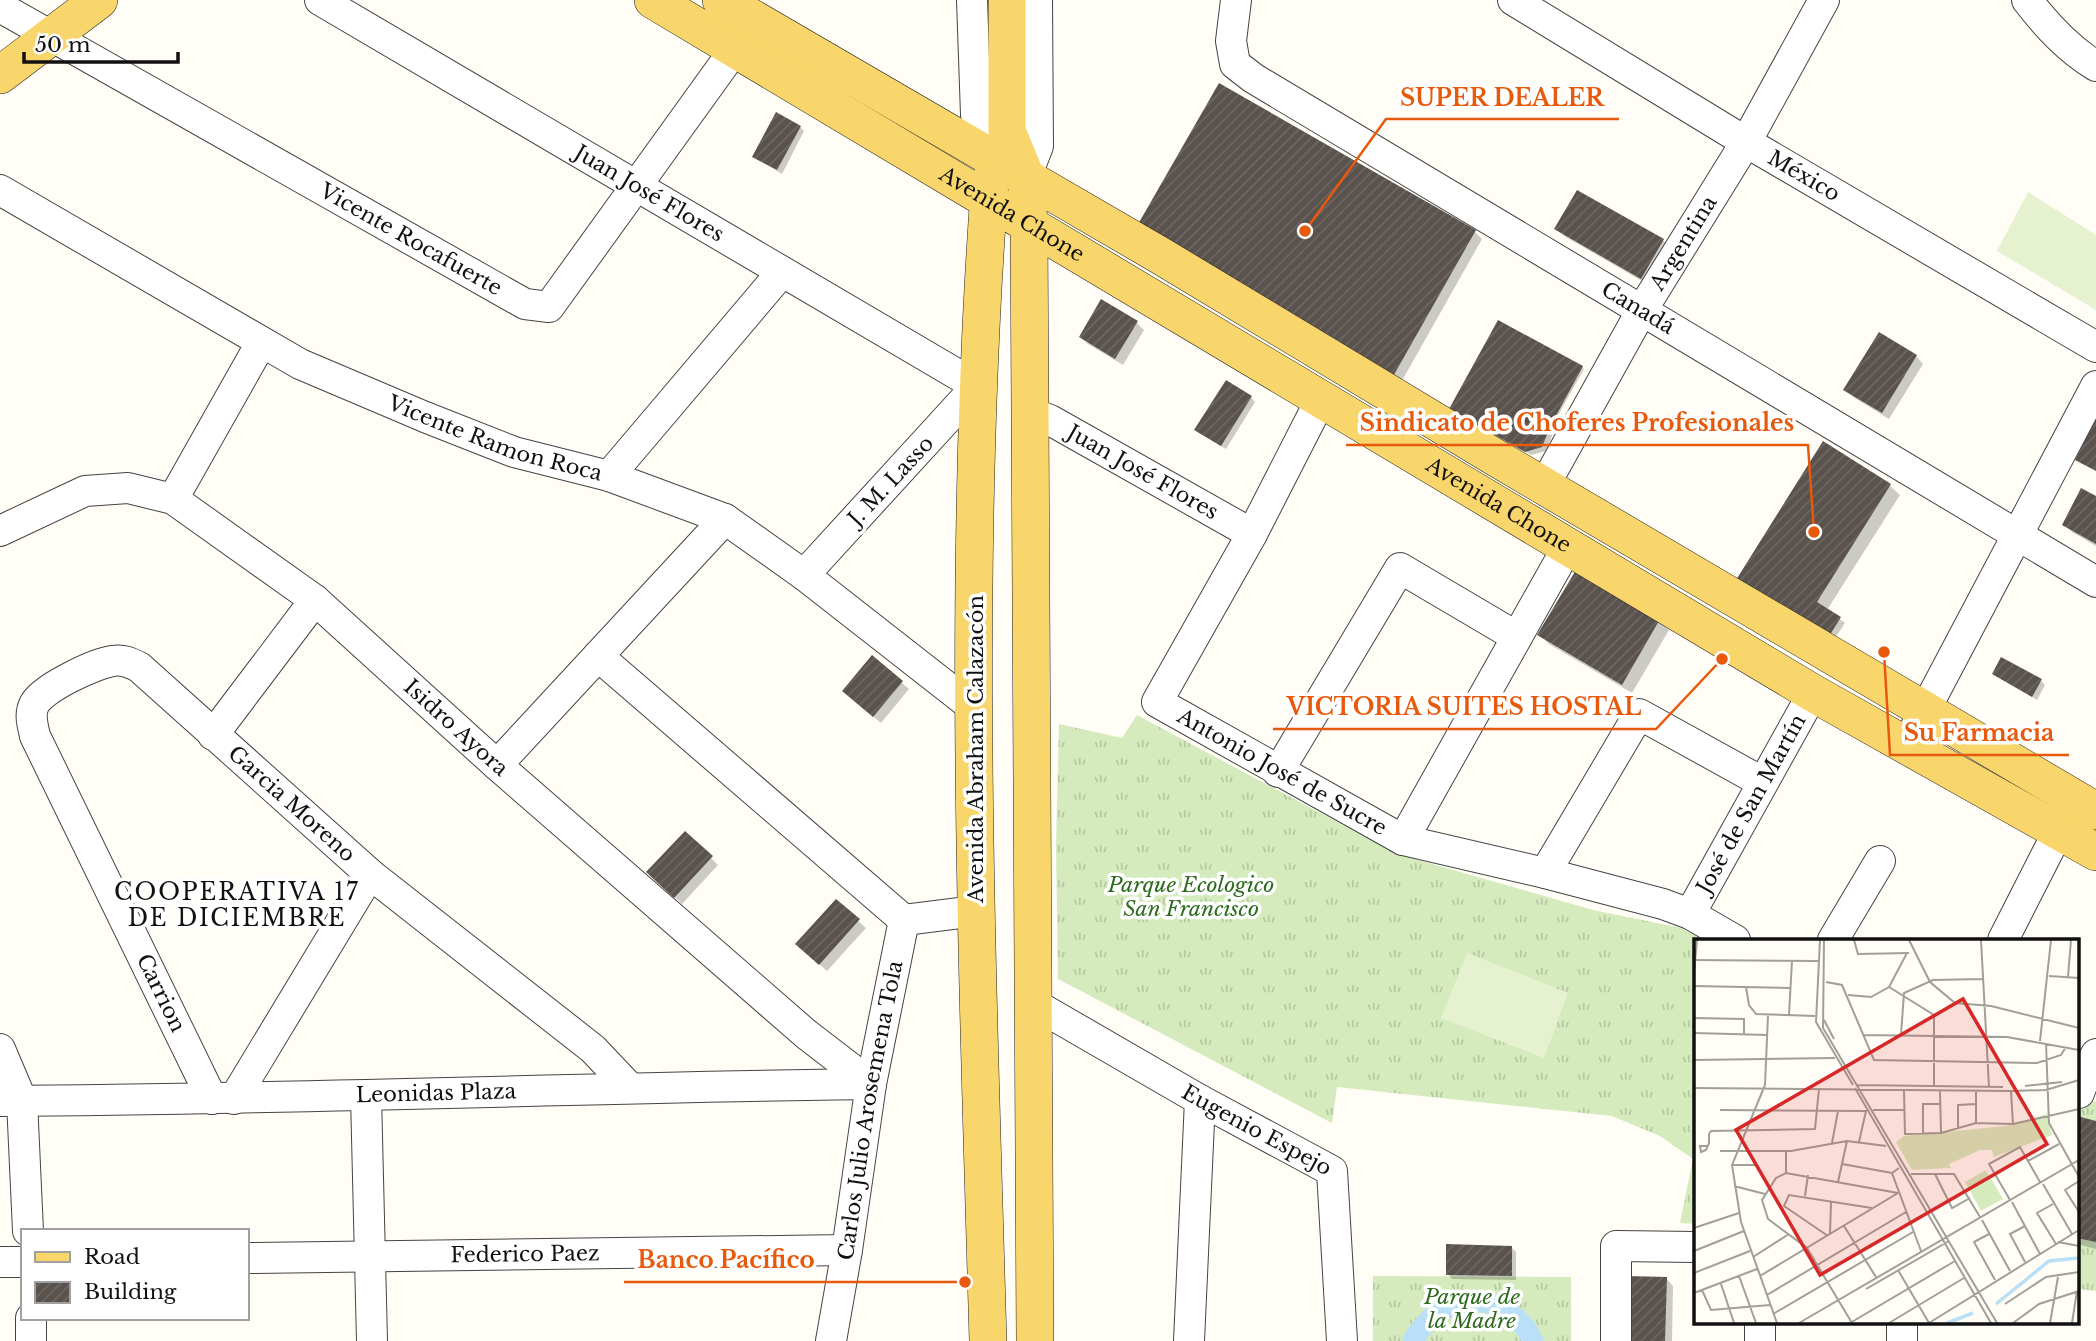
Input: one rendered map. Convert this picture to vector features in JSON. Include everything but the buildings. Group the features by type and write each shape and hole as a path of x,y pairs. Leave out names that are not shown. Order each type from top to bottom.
{"main road":[{"path":"0,75 99,0"},
{"name":"Avenida Chone","path":"653,0 1567,548 1813,693 2096,852"},
{"name":"Avenida Chone","path":"721,0 999,144 1026,177 2096,811"},
{"name":"Avenida Abraham Calazacón","path":"988,1341 976,911 974,708 977,386 988,199 999,144 1007,0"},
{"path":"1026,177 1029,224 1035,1341"}],"street":[{"name":"Juan José Flores","path":"320,0 977,386"},
{"name":"Avenida Abraham Calazacón","path":"972,0 976,115 999,144"},
{"path":"1026,177 1038,146 1037,0"},
{"name":"Canadá","path":"1236,0 1231,41 1235,64 1253,78 2096,582"},
{"name":"Argentina","path":"1544,486 1642,310 1746,142 1824,0"},
{"path":"2027,0 2048,27 2082,58 2096,66"},
{"name":"México","path":"1520,2 1746,142 2096,347"},
{"name":"Vicente Rocafuerte","path":"0,7 526,304 549,307 735,49"},
{"name":"Vicente Ramon Roca","path":"0,190 300,364 514,452 609,476 725,519 804,575 974,708"},
{"path":"609,476 782,272"},
{"path":"173,499 261,343"},
{"name":"J. M. Lasso","path":"804,575 977,386"},
{"path":"1906,746 2096,386"},
{"name":"Antonio José de Sucre","path":"1321,399 1252,534 1157,702 1278,772 1404,839 1663,904 1690,914 1733,939"},
{"name":"Juan José Flores","path":"1030,412 1050,420 1252,534"},
{"name":"Isidro Ayora","path":"0,531 85,492 128,488 173,499 315,600 497,765 806,1034 872,1084"},
{"path":"497,765 725,519"},
{"path":"1404,839 1567,548"},
{"path":"1278,772 1400,568 1517,637"},
{"path":"213,735 315,600"},
{"path":"598,656 904,920 976,911"},
{"name":"Garcia Moreno","path":"35,737 31,720 34,705 43,692 102,663 116,660 139,667 370,874 593,1049 629,1087"},
{"name":"José de San Martín","path":"1690,914 1813,693"},
{"path":"1545,873 1639,715 1762,782"},
{"name":"Carrion","path":"35,737 223,1099"},
{"path":"2004,939 2058,832"},
{"path":"1834,939 1880,861"},
{"path":"223,1099 370,874"},
{"name":"Carlos Julio Arosemena Tola","path":"831,1341 872,1084 904,920"},
{"name":"Eugenio Espejo","path":"1034,1004 1200,1100 1332,1171 1342,1341"},
{"path":"0,1049 11,1101 28,1229"},
{"path":"2084,1095 2089,1067 2096,1054"},
{"name":"Leonidas Plaza","path":"11,1101 223,1099 629,1087 872,1084"},
{"path":"366,1096 372,1341"},
{"path":"1189,1341 1200,1100"},
{"path":"1616,1341 1616,1245 1694,1247"},
{"name":"Federico Paez","path":"248,1258 847,1250"},
{"path":"0,1262 21,1262"},
{"path":"31,1320 31,1341"}],"green space":[{"path":"2028,192 2096,235 2096,310 1997,251"},
{"name":"Parque Ecologico San Francisco","path":"1137,715 1397,854 1593,910 1681,928 1703,939 1694,939 1694,1224 1680,1223 1693,1159 1660,1136 1612,1116 1337,1087 1332,1123 1058,979 1056,846 1059,724 1122,738"},
{"path":"1467,953 1568,993 1544,1058 1441,1018"},
{"path":"2078,1098 2096,1102 2096,1291 2078,1289"},
{"name":"Parque de la Madre","path":"1373,1276 1571,1277 1571,1341 1373,1341"}],"waterway":[{"path":"1413,1341 1434,1316 1462,1303 1478,1302 1493,1304 1508,1311 1523,1325 1533,1341"}],"place":[{"name":"SUPER DEALER","path":"1305,231"},
{"name":"Sindicato de Choferes Profesionales","path":"1814,532"},
{"name":"Su Farmacia","path":"1884,652"},
{"name":"VICTORIA SUITES HOSTAL","path":"1722,659"},
{"name":"Banco Pacífico","path":"965,1282"}],"district":[{"name":"COOPERATIVA 17 DE DICIEMBRE","path":"237,905"}]}
